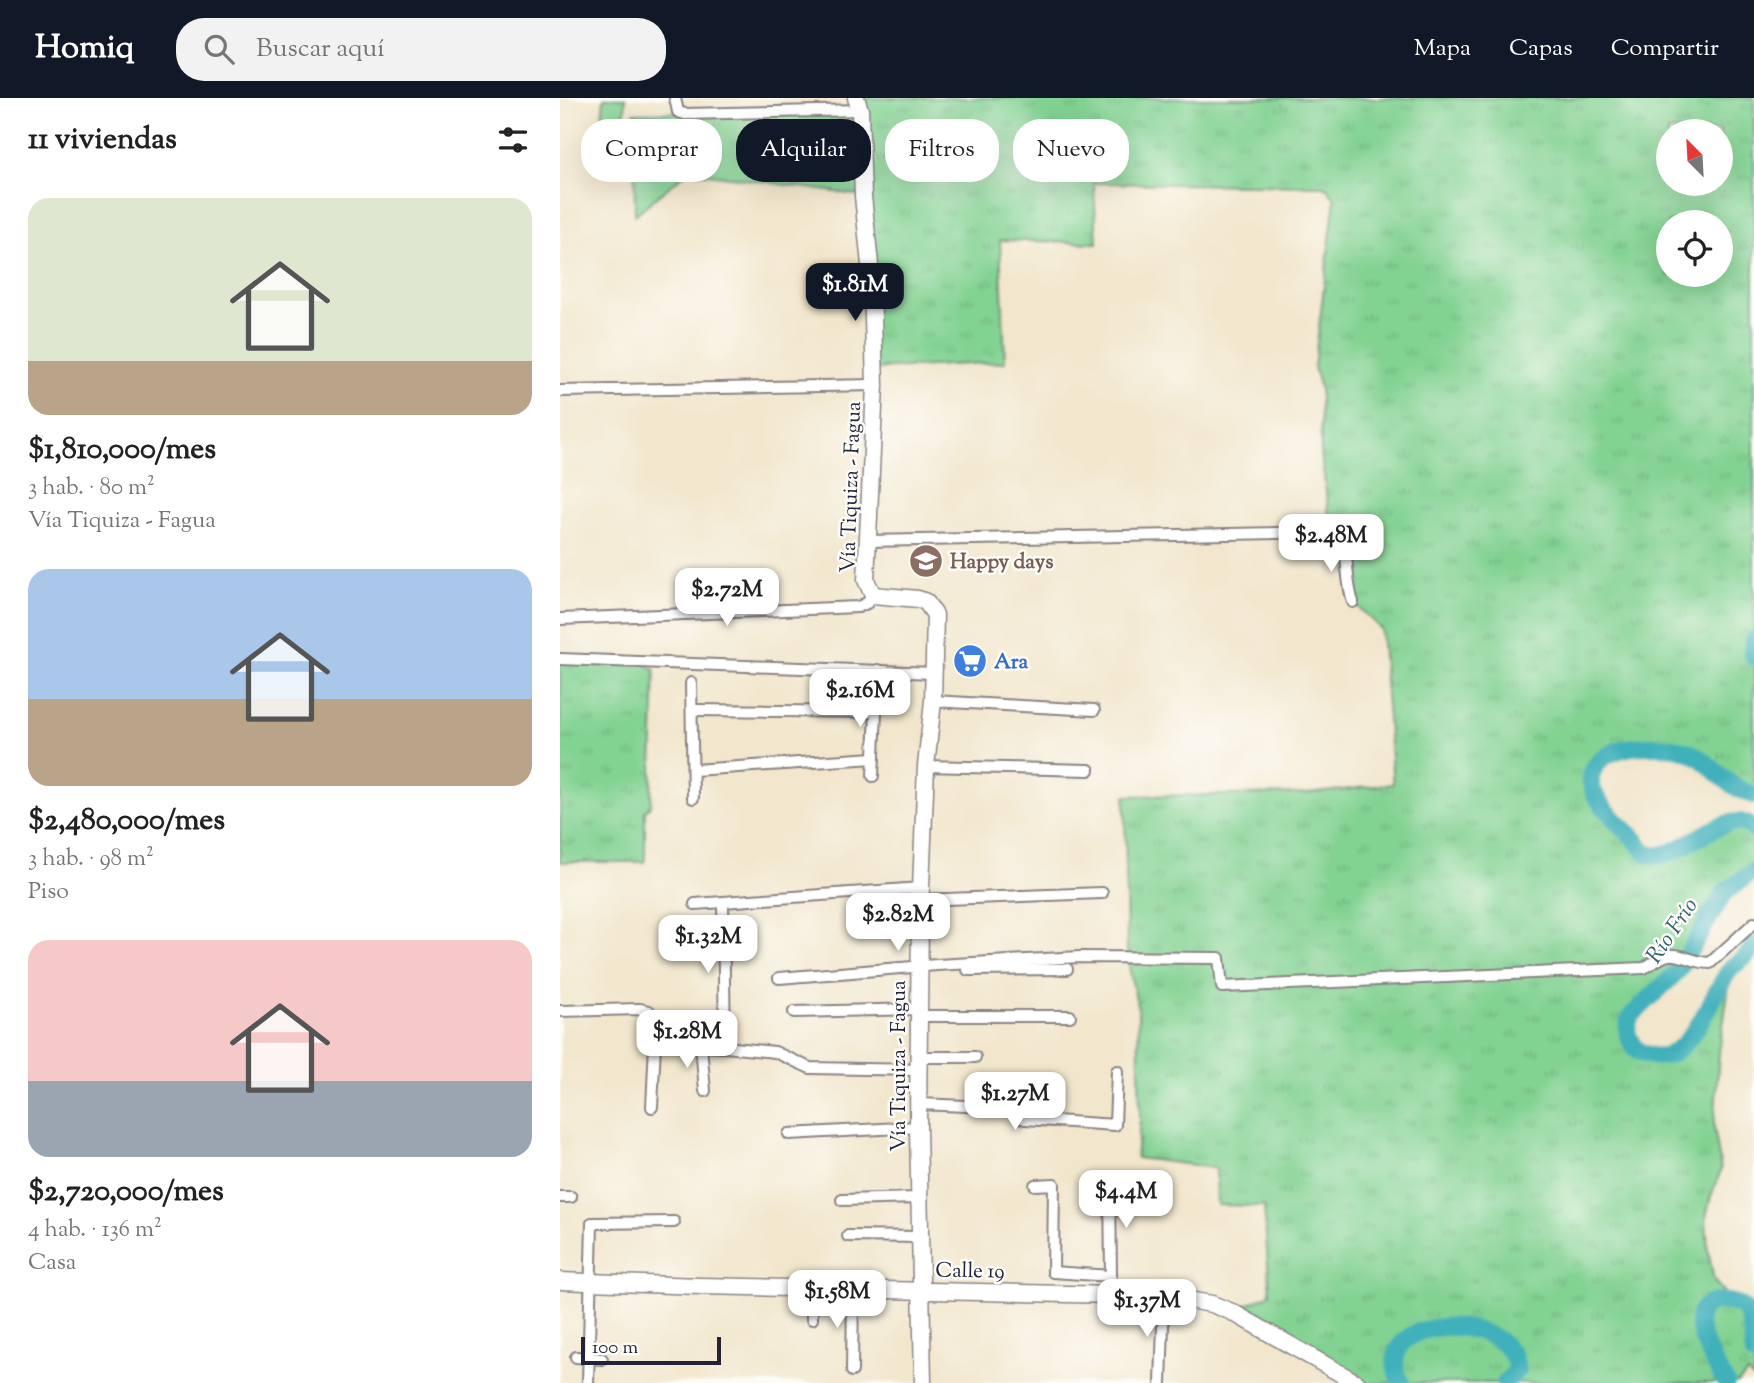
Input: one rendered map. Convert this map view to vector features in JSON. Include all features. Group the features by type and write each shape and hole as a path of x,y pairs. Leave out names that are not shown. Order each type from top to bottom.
{"street":[{"path":"676,98 678,112 685,114 858,104"},
{"name":"Vía Tiquiza - Fagua","path":"858,104 863,196 872,285 875,385 866,580 873,595 918,599 932,607 935,615 933,701 926,766 919,968 918,1127 923,1383"},
{"path":"560,391 875,385"},
{"path":"866,541 1331,532 1339,534 1343,541 1349,591 1353,602"},
{"path":"560,619 858,607 867,603 873,595"},
{"path":"560,659 934,673"},
{"path":"873,776 878,670"},
{"path":"691,683 693,798"},
{"path":"933,701 1094,709"},
{"path":"692,710 876,712"},
{"path":"694,770 874,758"},
{"path":"926,766 1089,770"},
{"path":"695,904 921,894 1102,893"},
{"path":"723,903 725,1047"},
{"path":"779,978 1080,957 1219,958 1222,988 1644,968 1667,955 1681,956 1697,963 1710,963 1754,923"},
{"path":"919,968 1067,969"},
{"path":"560,1011 649,1011 656,1044 652,1107"},
{"path":"794,1012 1070,1016"},
{"path":"656,1044 775,1052 810,1068 920,1064 975,1057"},
{"path":"701,1046 705,1091"},
{"path":"919,1104 1013,1108 1018,1109 1020,1117 1026,1119 1115,1125 1116,1071"},
{"path":"789,1133 918,1127"},
{"path":"1035,1185 1054,1184 1053,1272 1111,1276 1110,1184 1132,1184"},
{"path":"842,1200 919,1198"},
{"path":"588,1383 592,1223 674,1222"},
{"path":"848,1236 920,1237"},
{"path":"1074,1293 1076,1274"},
{"name":"Calle 19","path":"560,1281 1164,1296 1212,1304 1232,1312 1357,1383"},
{"path":"812,1288 812,1319"},
{"path":"852,1371 853,1288"},
{"path":"1161,1383 1164,1296"},
{"path":"576,1357 602,1359"}],"green space":[{"path":"604,98 626,98 624,119 602,119"},
{"path":"856,98 1754,98 1754,795 1730,784 1689,753 1656,746 1623,749 1606,756 1594,769 1591,785 1613,818 1647,853 1658,855 1672,852 1716,828 1731,823 1743,823 1754,830 1754,871 1724,893 1678,971 1631,1016 1627,1032 1633,1047 1645,1054 1666,1055 1678,1049 1700,1023 1732,966 1719,1052 1714,1127 1721,1170 1706,1217 1708,1250 1714,1281 1730,1300 1746,1311 1750,1319 1754,1379 1747,1373 1738,1383 1357,1383 1232,1312 1270,1294 1264,1206 1217,1205 1216,1168 1136,1158 1140,1120 1138,1009 1127,957 1125,796 1306,794 1393,784 1381,629 1353,602 1343,541 1331,532 1321,453 1320,389 1314,367 1335,199 1325,186 1094,183 1097,243 1000,240 1005,362 875,369 863,196 765,182 871,182 871,119 736,119 736,178 722,176 722,119 634,119 634,113 859,110"},
{"path":"635,182 675,182 635,215"},
{"path":"560,659 644,661 655,670 651,805 645,811 645,862 560,862"}],"waterway":[{"name":"Río Frío","path":"1754,640 1754,657"},
{"name":"Río Frío","path":"1754,795 1737,788 1697,756 1668,747 1633,747 1614,752 1599,762 1591,778 1591,785 1600,802 1647,853 1658,855 1672,852 1716,828 1731,823 1743,823 1754,830"},
{"name":"Río Frío","path":"1754,871 1724,893 1678,971 1631,1016 1627,1032 1635,1048 1652,1056 1666,1056 1678,1049 1699,1024 1731,968 1745,957 1754,945"},
{"name":"Río Frío","path":"1726,1383 1701,1334 1701,1311 1712,1303 1720,1302 1741,1307 1750,1322 1754,1354"},
{"name":"Río Frío","path":"1401,1383 1395,1359 1403,1342 1421,1331 1444,1327 1469,1329 1492,1337 1509,1350 1517,1370 1505,1383"}],"place":[{"name":"Happy days","path":"926,561"},
{"name":"Ara","path":"970,661"}]}
